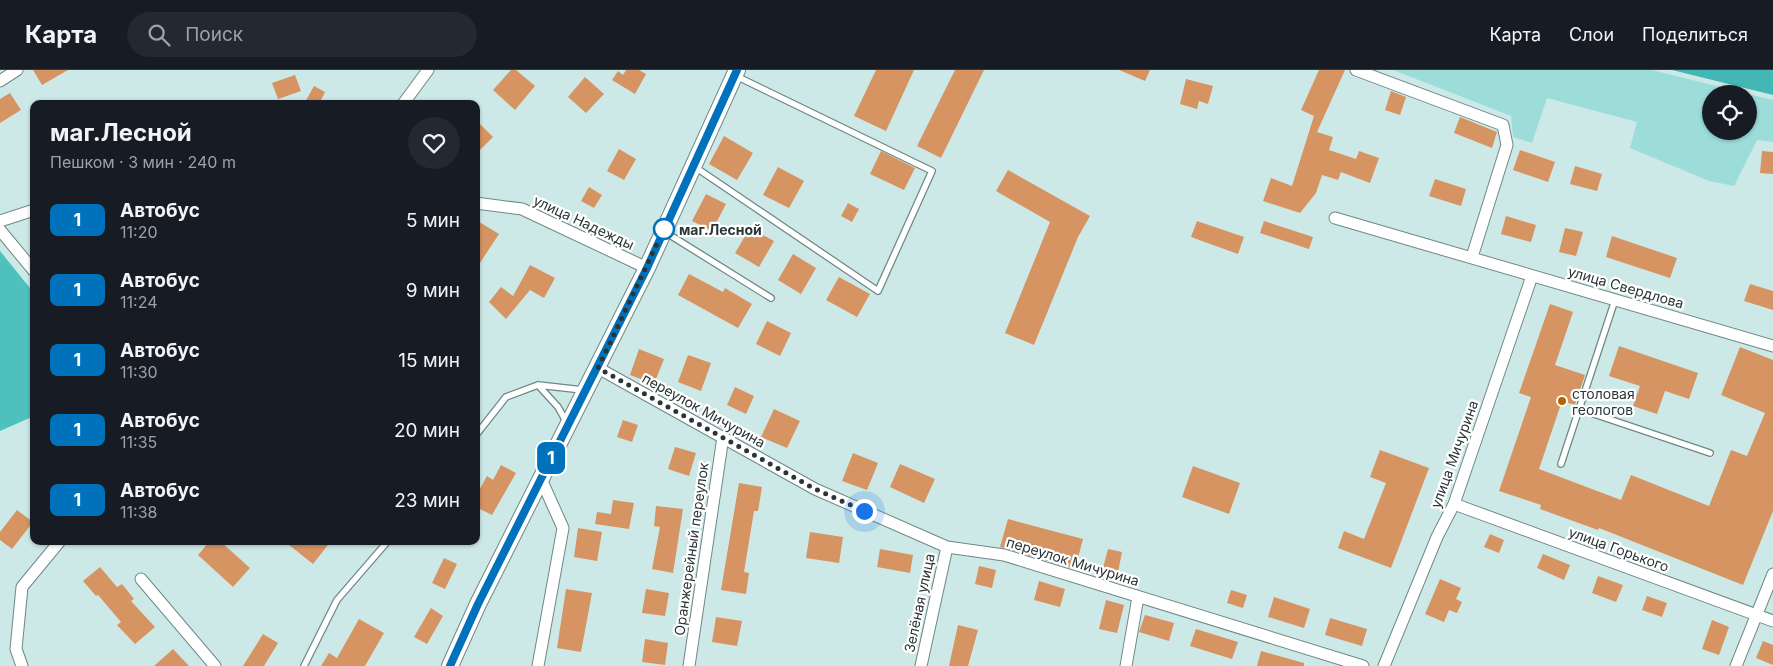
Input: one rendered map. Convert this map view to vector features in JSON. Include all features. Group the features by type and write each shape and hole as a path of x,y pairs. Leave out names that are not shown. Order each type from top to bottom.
{"street":[{"path":"0,81 17,70"},
{"path":"406,100 428,70"},
{"path":"1356,70 1503,125 1507,145 1472,258"},
{"path":"450,666 647,268 736,72"},
{"name":"улица Надежды","path":"480,204 522,209 647,268"},
{"path":"0,222 30,211"},
{"name":"улица Свердлова","path":"1335,218 1773,346"},
{"path":"0,230 30,266"},
{"name":"улица Мичурина","path":"1384,666 1437,537 1454,504 1532,276"},
{"name":"переулок Мичурина","path":"598,368 815,489 947,547 1004,555 1363,666"},
{"name":"Оранжерейный переулок","path":"689,666 723,437"},
{"path":"538,666 563,528 541,479"},
{"name":"улица Горького","path":"1454,504 1773,621"},
{"path":"22,666 16,649 22,587 57,545"},
{"name":"Зелёная улица","path":"921,666 947,547"},
{"path":"1736,666 1773,574"},
{"path":"142,579 215,666"},
{"path":"1126,666 1138,597"}],"lane":[{"path":"694,166 878,292 932,171 736,72"},
{"path":"663,230 771,298"},
{"path":"1561,464 1615,300"},
{"path":"538,385 558,407 568,425"},
{"path":"480,430 506,397 538,385 587,390"},
{"path":"1579,409 1710,453"},
{"path":"304,666 338,600 385,545"}],"shaded area":[{"path":"1393,70 1652,70 1713,85 1702,85 1702,140 1757,140 1734,186 1709,181 1630,148 1637,122 1547,98 1532,143 1513,137 1511,116"},
{"path":"1672,70 1773,70 1773,95 1757,91 1757,85 1733,85"},
{"path":"1757,96 1773,100 1773,142 1757,140"},
{"path":"0,251 30,288 30,418 0,431"}],"building":[{"path":"33,70 68,70 42,85"},
{"path":"511,70 516,70 535,86 515,110 493,90"},
{"path":"626,70 639,70 646,74 635,94 612,80 618,71 623,75"},
{"path":"876,70 914,70 886,131 854,116"},
{"path":"955,70 984,70 941,158 917,146"},
{"path":"1119,70 1150,70 1145,81"},
{"path":"1319,70 1345,70 1317,132 1333,137 1329,150 1356,159 1359,151 1379,158 1370,183 1341,172 1338,180 1322,175 1316,193 1300,213 1263,201 1271,178 1292,186 1314,116 1301,110"},
{"path":"295,75 301,91 278,99 272,83"},
{"path":"585,77 604,94 586,113 568,97"},
{"path":"1186,79 1213,86 1208,104 1199,101 1197,109 1180,104"},
{"path":"314,86 325,92 321,100 306,100"},
{"path":"1391,91 1406,97 1400,115 1385,110"},
{"path":"10,93 21,110 0,123 0,99"},
{"path":"1460,117 1497,132 1492,148 1454,133"},
{"path":"480,124 493,137 480,150"},
{"path":"724,136 753,153 737,180 709,164"},
{"path":"619,149 636,159 624,180 607,171"},
{"path":"1520,150 1555,162 1548,182 1513,170"},
{"path":"881,151 915,168 904,190 870,174"},
{"path":"1762,151 1773,152 1773,174 1760,173"},
{"path":"1575,166 1602,174 1597,191 1570,184"},
{"path":"778,167 804,181 789,208 763,195"},
{"path":"1008,170 1090,216 1078,237 1034,345 1005,333 1050,222 996,191"},
{"path":"1435,179 1466,189 1461,206 1429,196"},
{"path":"589,187 602,195 594,208 581,201"},
{"path":"706,194 726,204 712,231 692,221"},
{"path":"848,203 859,209 852,222 841,216"},
{"path":"1506,216 1536,225 1531,242 1501,234"},
{"path":"1197,221 1244,237 1238,254 1191,237"},
{"path":"1264,221 1313,237 1309,249 1260,233"},
{"path":"480,222 499,234 480,263"},
{"path":"750,228 774,241 759,267 735,253"},
{"path":"1565,228 1583,232 1576,256 1559,252"},
{"path":"1612,236 1677,258 1670,278 1606,257"},
{"path":"793,254 816,268 801,294 778,280"},
{"path":"530,265 555,278 544,298 530,290 506,319 489,302 501,287 513,296"},
{"path":"689,274 723,292 725,288 752,304 738,328 678,295"},
{"path":"839,277 870,294 857,317 826,300"},
{"path":"1750,284 1773,291 1773,310 1744,301"},
{"path":"1550,304 1573,312 1555,365 1585,375 1575,405 1562,401 1539,469 1621,500 1631,475 1709,506 1731,450 1747,456 1765,413 1721,395 1740,347 1773,360 1773,511 1743,585 1599,528 1598,530 1540,509 1541,505 1499,491 1531,397 1519,393"},
{"path":"767,321 791,333 780,356 756,344"},
{"path":"1619,346 1698,373 1689,399 1665,391 1657,414 1633,406 1640,386 1609,376"},
{"path":"639,349 664,359 654,384 630,375"},
{"path":"688,355 711,363 701,391 678,382"},
{"path":"735,387 754,396 746,414 727,405"},
{"path":"774,409 800,421 787,448 761,437"},
{"path":"623,420 638,425 632,442 617,437"},
{"path":"675,447 696,453 689,476 668,469"},
{"path":"1380,450 1429,468 1391,568 1338,548 1344,531 1364,539 1386,483 1370,477"},
{"path":"853,453 878,463 867,490 842,481"},
{"path":"900,464 935,479 924,503 890,487"},
{"path":"501,465 516,473 492,515 480,509 480,489 487,476 493,480"},
{"path":"1193,466 1240,483 1229,514 1182,497"},
{"path":"739,483 762,487 758,511 754,511 744,572 749,573 746,594 721,590"},
{"path":"613,500 634,503 629,529 595,524 597,512 611,514"},
{"path":"656,506 683,509 673,573 652,569 660,527 654,526"},
{"path":"17,510 30,520 30,526 12,549 0,540 0,532"},
{"path":"1008,519 1083,539 1075,569 1000,547"},
{"path":"578,528 602,532 597,561 574,557"},
{"path":"810,532 843,537 839,563 806,558"},
{"path":"1490,534 1504,540 1499,553 1484,547"},
{"path":"207,545 224,545 250,568 233,587 198,555"},
{"path":"289,545 328,545 313,564"},
{"path":"880,549 913,555 910,573 877,567"},
{"path":"1108,549 1122,552 1118,572 1103,568"},
{"path":"1543,554 1570,565 1564,580 1537,568"},
{"path":"444,558 457,564 445,589 432,583"},
{"path":"979,566 996,570 992,588 975,584"},
{"path":"100,567 117,587 122,584 134,599 131,601 155,627 135,644 117,625 121,622 83,581"},
{"path":"1598,576 1623,585 1616,602 1592,593"},
{"path":"1440,579 1461,588 1456,599 1462,602 1457,613 1449,610 1444,622 1425,614"},
{"path":"1039,581 1065,589 1060,607 1034,600"},
{"path":"566,589 592,593 581,652 557,648"},
{"path":"646,589 669,593 665,616 642,613"},
{"path":"1231,590 1247,595 1243,608 1227,603"},
{"path":"1647,596 1667,603 1662,617 1642,610"},
{"path":"1274,597 1310,609 1304,628 1268,617"},
{"path":"1106,600 1124,605 1117,633 1099,629"},
{"path":"431,608 443,616 427,644 414,637"},
{"path":"1145,615 1174,623 1169,641 1139,632"},
{"path":"716,617 742,621 737,646 712,642"},
{"path":"1330,618 1367,629 1362,646 1325,635"},
{"path":"359,619 384,633 365,666 321,666 329,653 337,658"},
{"path":"1712,620 1729,627 1719,655 1702,649"},
{"path":"958,625 978,630 968,666 949,666"},
{"path":"1196,629 1238,642 1232,659 1190,646"},
{"path":"263,634 278,643 264,666 243,666"},
{"path":"645,639 668,643 665,665 642,662"},
{"path":"1763,641 1773,645 1773,665 1756,658"},
{"path":"173,649 189,666 154,666"},
{"path":"1261,651 1304,663 1304,666 1257,666"}],"bus line":[{"name":"1","path":"450,666 478,604 647,268 737,70"}],"place":[{"name":"маг.Лесной","path":"664,229"},
{"name":"столовая геологов","path":"1562,401"}],"route":[{"path":"664,229 598,368 815,489 864,511"}]}
